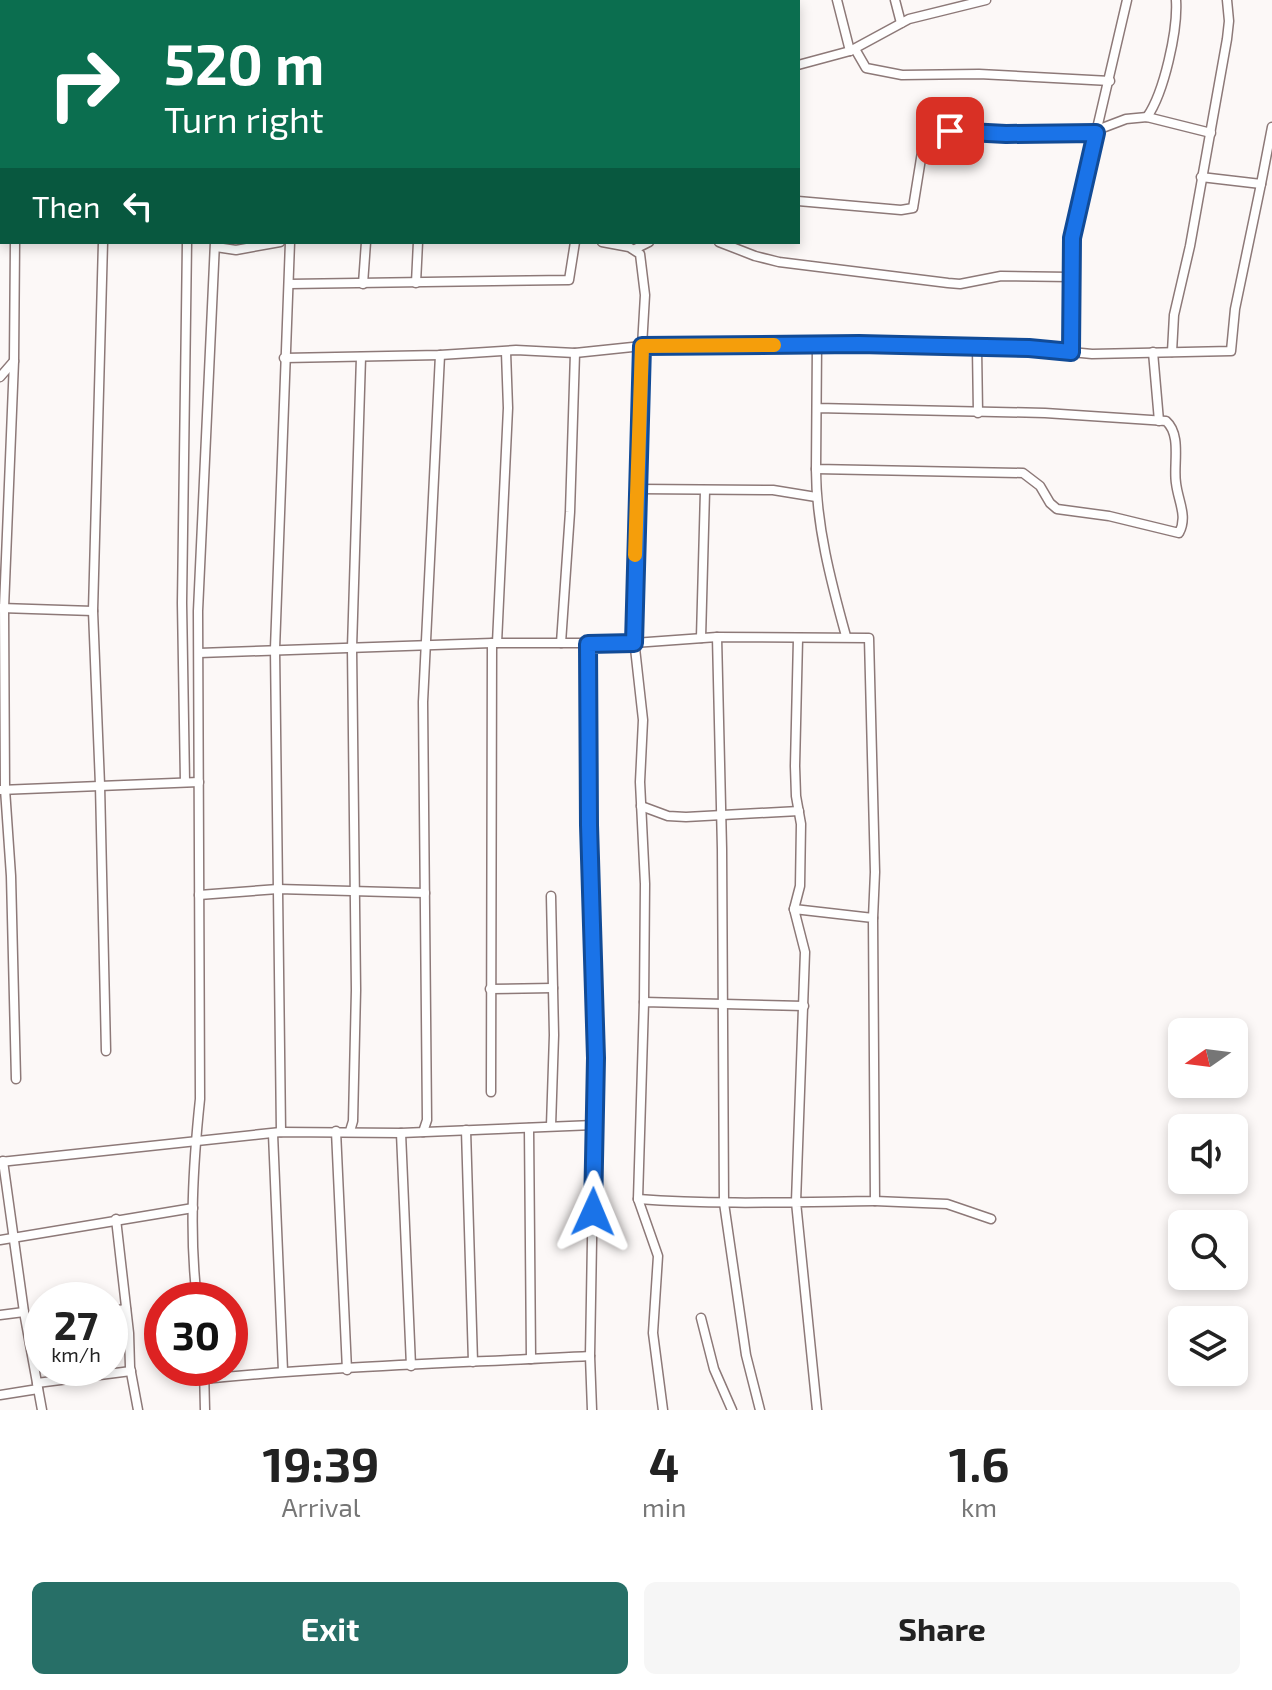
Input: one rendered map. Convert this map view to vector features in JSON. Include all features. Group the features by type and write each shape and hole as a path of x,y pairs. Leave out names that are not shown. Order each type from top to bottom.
{"street":[{"path":"837,0 852,50 866,68 902,75 979,74 1110,81"},
{"path":"895,0 901,23"},
{"path":"800,64 852,50 901,23 925,14 986,0"},
{"path":"1071,352 1074,227 1127,0"},
{"path":"1147,117 1156,104 1162,85 1177,17 1176,0"},
{"path":"1172,352 1172,329 1190,246 1228,30 1227,0"},
{"path":"800,201 901,210 913,208 928,132 1097,132 1126,119 1147,117 1211,133"},
{"path":"284,358 575,353 642,346 817,344 1029,348 1071,352 1231,351 1235,309 1272,127"},
{"path":"1201,177 1261,184"},
{"path":"15,244 14,361 2,608 2,790 11,876 16,1079"},
{"path":"103,244 93,611 106,1051"},
{"path":"185,782 182,603 187,244"},
{"path":"195,1282 193,1208 200,1099 198,611 216,245 244,249 270,244"},
{"path":"283,1371 277,1133 275,649 290,244"},
{"path":"363,284 366,244"},
{"path":"416,283 418,244"},
{"path":"289,284 569,280 575,244"},
{"path":"724,244 779,262 948,283 960,284 1001,276 1071,277"},
{"path":"746,252 748,244"},
{"path":"631,246 640,254 644,279 634,643 643,720 641,806 645,884 638,1199 658,1256 653,1333 663,1410"},
{"path":"817,344 816,497 833,590 846,636"},
{"path":"977,348 978,413"},
{"path":"491,1092 495,643 508,408 506,352"},
{"path":"1153,352 1159,421"},
{"path":"561,643 570,512 575,353"},
{"path":"423,1132 427,1120 423,750 440,355"},
{"path":"350,1131 354,1107 356,892 352,648 361,357"},
{"path":"0,377 14,361"},
{"path":"816,469 1023,473 1040,486 1057,509 1109,516 1179,533 1184,525 1175,481 1173,432 1169,423 1045,413 817,408"},
{"path":"638,489 773,490 816,497"},
{"path":"701,638 705,491"},
{"path":"2,608 93,611"},
{"path":"199,653 495,643 634,643 717,637 869,638 875,872 875,1201"},
{"path":"717,637 724,1203 746,1355 760,1410"},
{"path":"798,639 795,766 801,824 800,886 794,909 805,952 796,1202 817,1410"},
{"path":"588,644 589,825 596,1058 590,1356 592,1410"},
{"path":"2,790 199,782"},
{"path":"641,806 668,816 721,817 799,811"},
{"path":"199,895 278,889 425,893"},
{"path":"551,896 551,1126"},
{"path":"794,909 873,918"},
{"path":"490,989 553,988"},
{"path":"644,1002 804,1006"},
{"path":"0,1315 24,1312 2,1161 277,1133 401,1133 594,1125"},
{"path":"529,1128 531,1359"},
{"path":"466,1130 473,1362"},
{"path":"336,1131 347,1370"},
{"path":"401,1133 411,1366"},
{"path":"638,1199 724,1203 875,1201 947,1204 991,1219"},
{"path":"0,1240 193,1208"},
{"path":"116,1219 123,1282"},
{"path":"701,1318 714,1369 732,1410"},
{"path":"128,1334 138,1410"},
{"path":"248,1375 590,1356"},
{"path":"0,1395 38,1386 42,1410"},
{"path":"204,1386 205,1410"}],"slow traffic":[{"path":"635,555 642,346 774,345"}],"route":[{"path":"593,1212 596,1058 589,825 588,644 634,643 632,621 642,346 859,344 1029,348 1071,352 1072,238 1096,133 950,131"}]}
